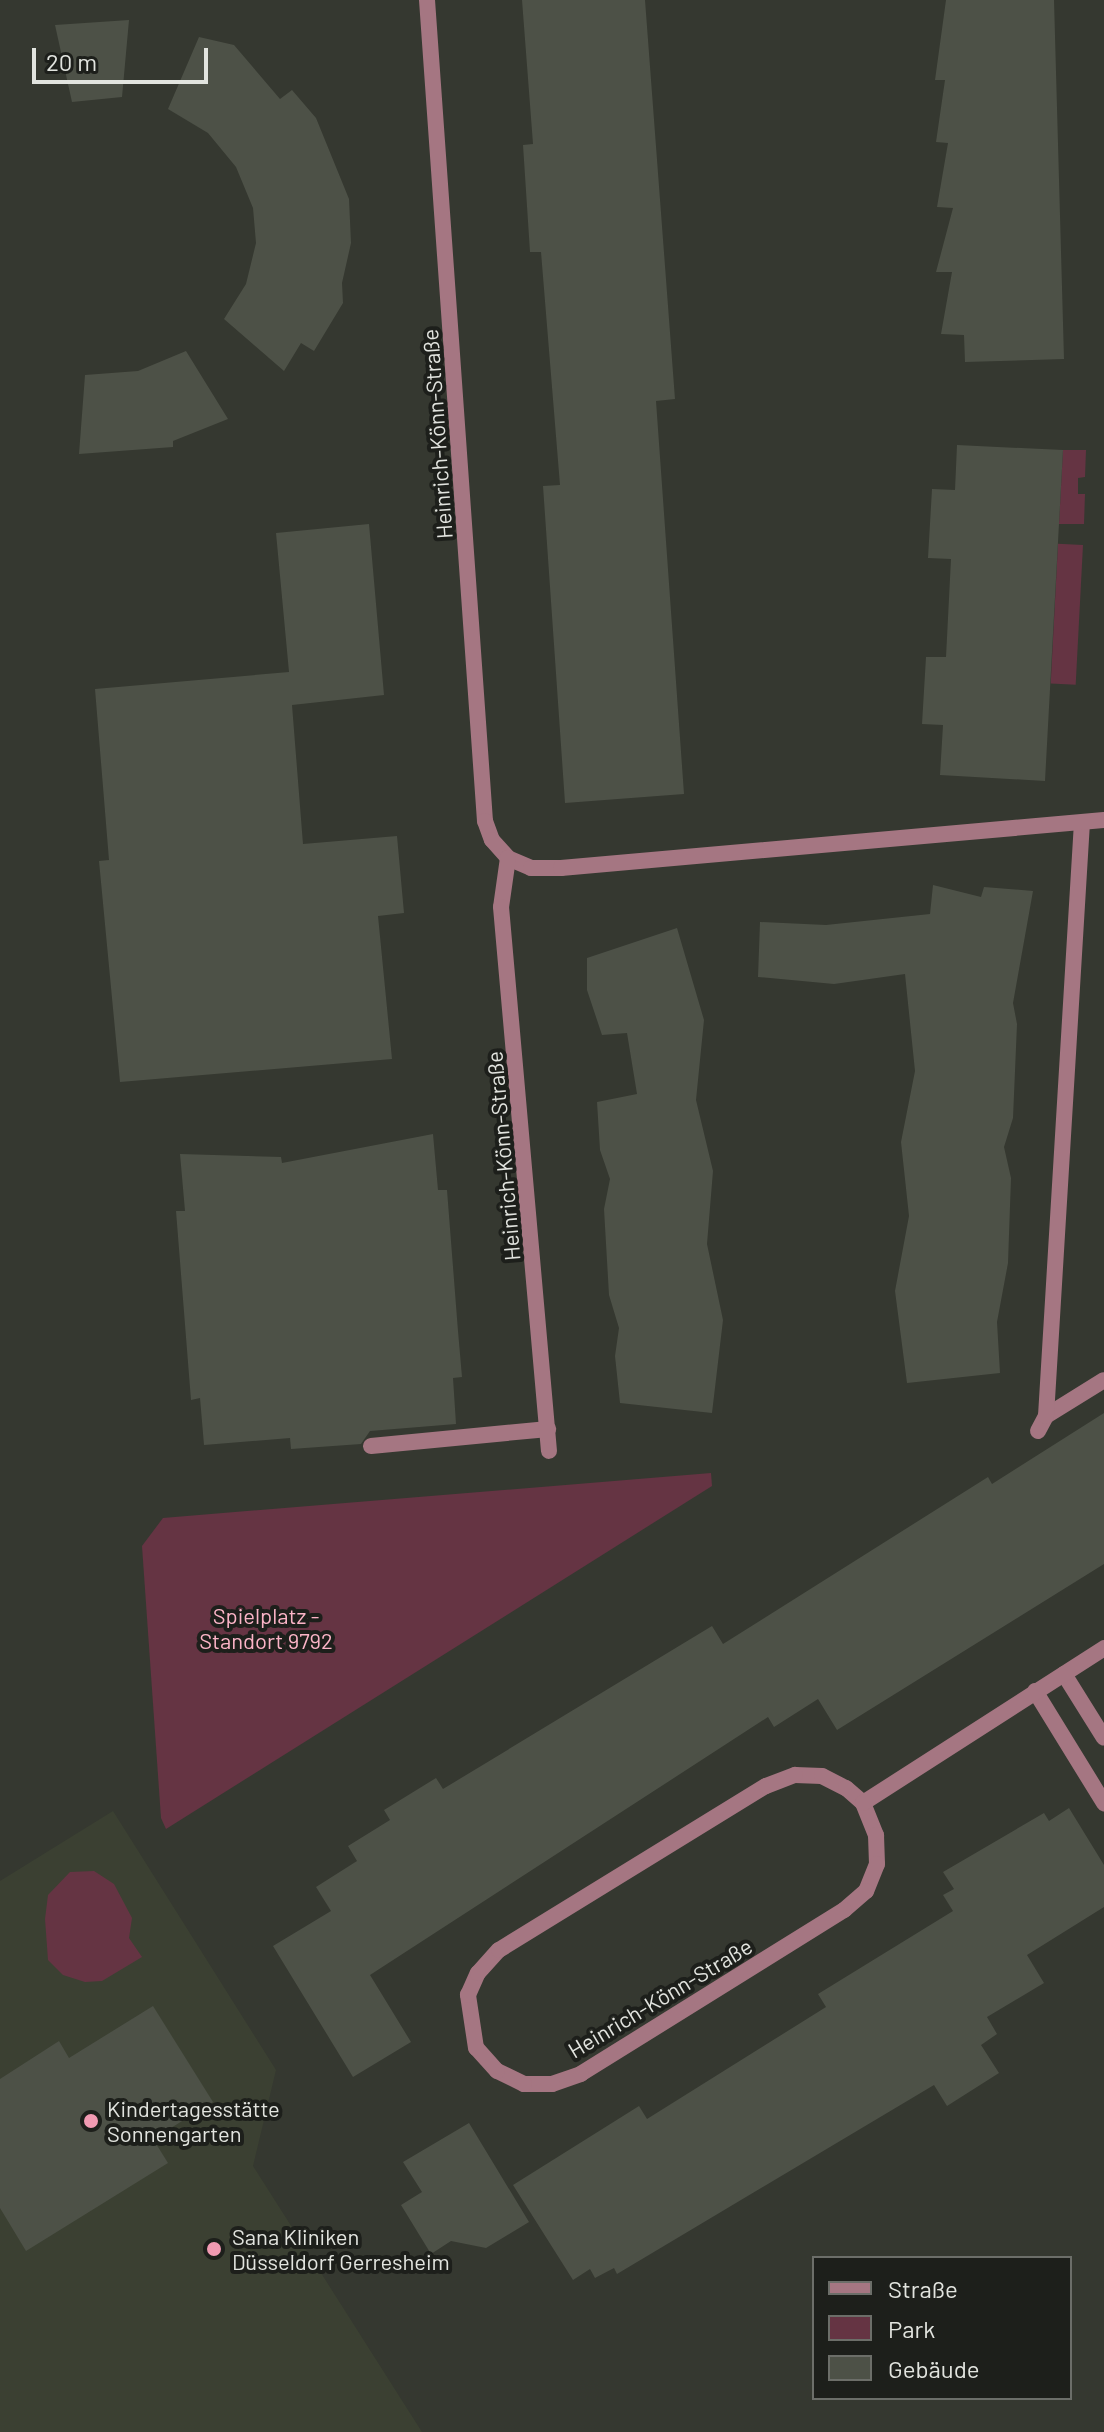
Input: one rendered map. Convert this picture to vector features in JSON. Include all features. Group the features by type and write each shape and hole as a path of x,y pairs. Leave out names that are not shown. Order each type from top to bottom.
{"street":[{"name":"Heinrich-Könn-Straße","path":"427,0 485,821 492,840 508,858 501,907 549,1451"},
{"path":"508,858 531,868 561,868 1104,820"},
{"path":"1082,823 1042,1424 1104,1380"},
{"path":"371,1446 548,1429"},
{"path":"863,1803 1104,1648"},
{"path":"1064,1674 1104,1738"},
{"path":"1035,1691 1104,1803"},
{"name":"Heinrich-Könn-Straße","path":"795,1775 822,1776 863,1803 876,1835 877,1864 866,1891 844,1910 581,2074 552,2084 524,2084 497,2071 476,2048 468,1995 478,1973 499,1950 766,1786 795,1775"}],"shaded area":[{"path":"113,1811 276,2070 253,2166 422,2432 0,2432 0,1881"}],"green space":[{"path":"1063,450 1086,450 1085,477 1078,478 1078,494 1085,494 1084,524 1059,524"},
{"path":"1058,544 1083,545 1076,685 1051,683"},
{"name":"Spielplatz - Standort 9792","path":"711,1473 712,1486 166,1829 161,1818 142,1546 163,1518"},
{"path":"94,1871 114,1884 132,1918 129,1938 142,1957 102,1981 85,1982 63,1975 48,1960 45,1919 48,1895 70,1872"}],"building":[{"path":"522,0 645,0 675,399 656,401 684,794 565,803 543,486 560,485 541,252 530,252 523,145 533,144"},
{"path":"946,0 1054,0 1064,359 965,362 964,335 941,334 952,272 936,272 953,208 937,207 948,143 936,142 945,80 935,80"},
{"path":"129,20 122,97 72,102 55,25"},
{"path":"199,37 234,45 280,99 292,90 316,118 349,199 351,243 342,283 343,303 314,351 301,343 284,371 224,319 246,284 256,243 253,208 236,167 208,133 168,109"},
{"path":"186,351 228,419 173,441 173,447 79,454 85,375 138,371"},
{"path":"957,445 1063,450 1045,781 940,775 943,725 922,724 926,657 946,657 951,559 928,558 932,489 955,490"},
{"path":"369,524 384,695 292,705 303,844 397,836 404,913 378,916 392,1059 120,1082 99,861 109,860 95,689 289,672 276,533"},
{"path":"933,885 981,897 984,887 1033,891 1013,1003 1017,1024 1013,1118 1004,1147 1011,1178 1008,1263 997,1322 1000,1373 907,1383 895,1291 909,1216 901,1142 915,1071 905,974 834,984 758,977 760,922 826,925 930,914"},
{"path":"677,928 704,1020 696,1100 713,1171 707,1244 723,1320 712,1413 620,1403 615,1356 619,1328 609,1295 604,1209 610,1179 600,1150 597,1102 637,1094 627,1033 602,1035 587,990 587,958"},
{"path":"433,1134 438,1190 447,1190 462,1377 453,1378 456,1424 370,1431 361,1444 291,1449 290,1438 204,1445 200,1398 191,1400 176,1211 185,1211 180,1154 281,1157 282,1163"},
{"path":"1104,1413 1104,1564 837,1730 818,1699 774,1727 768,1717 370,1975 411,2042 353,2077 273,1946 331,1911 316,1887 357,1861 348,1846 390,1820 384,1810 436,1778 443,1789 712,1626 723,1644 988,1477 992,1484"},
{"path":"1069,1808 1104,1865 1104,1907 1027,1955 1044,1983 987,2017 997,2034 981,2045 999,2073 947,2106 934,2085 617,2274 614,2268 595,2278 590,2269 573,2280 513,2185 639,2106 647,2119 826,2007 818,1994 953,1911 943,1895 954,1889 943,1872 1044,1813 1049,1821"},
{"name":"Kindertagesstätte Sonnengarten","path":"153,2006 213,2102 153,2139 168,2163 26,2251 0,2208 0,2079 59,2041 69,2058"},
{"path":"469,2123 529,2222 486,2248 451,2241 431,2254 401,2205 422,2192 403,2162"}],"place":[{"name":"Kindertagesstätte Sonnengarten","path":"91,2121"},
{"name":"Sana Kliniken Düsseldorf Gerresheim","path":"214,2249"}]}
